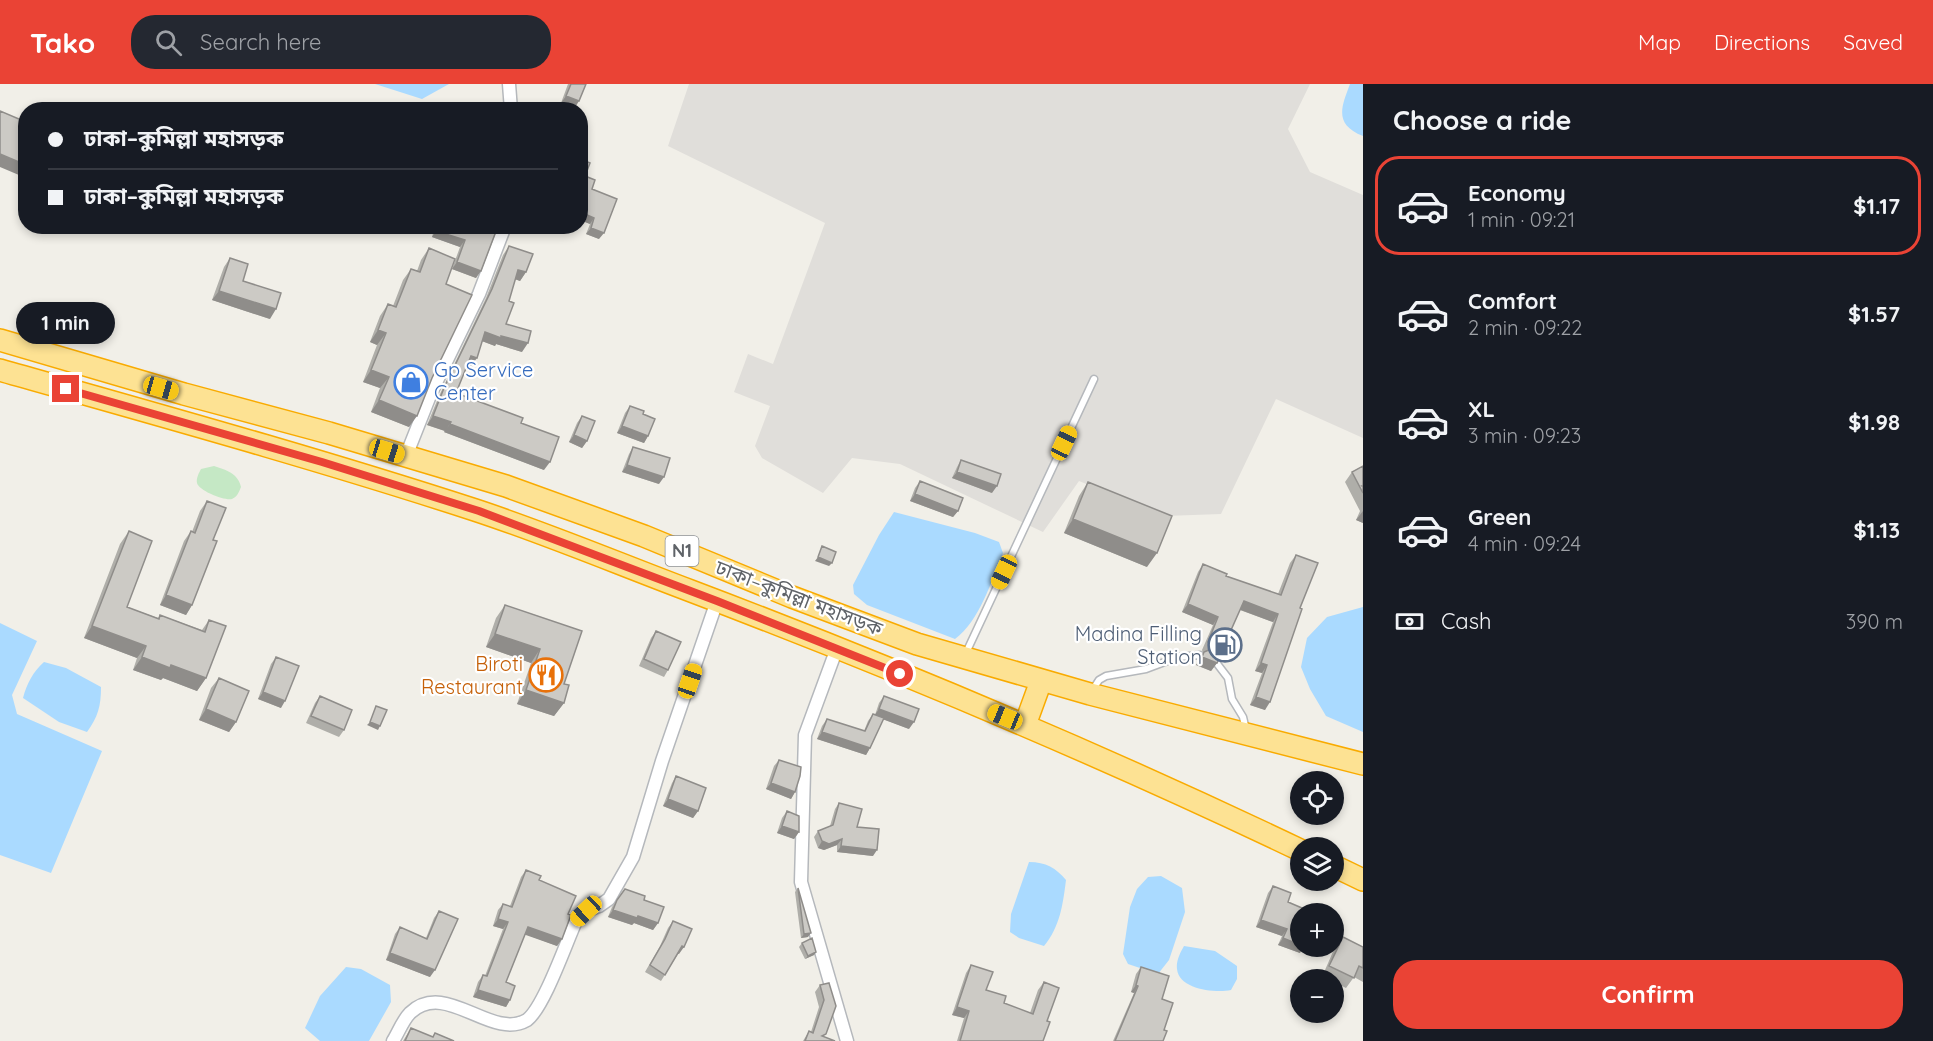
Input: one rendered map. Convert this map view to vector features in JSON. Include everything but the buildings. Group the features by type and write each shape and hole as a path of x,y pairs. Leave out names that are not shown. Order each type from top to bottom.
{"highway":[{"name":"ঢাকা–কুমিল্লা মহাসড়ক","path":"0,340 506,486 644,536 792,597 916,644 1041,681 1363,764"},
{"name":"ঢাকা–কুমিল্লা মহাসড়ক","path":"0,370 322,462 479,511 837,648 1025,725 1290,845"},
{"path":"177,421 184,394"},
{"path":"1025,725 1041,681"},
{"path":"1344,871 1363,880"}],"street":[{"path":"509,84 510,102"},
{"path":"406,456 430,393 479,294 502,234"},
{"path":"393,1041 410,1013 427,1004 445,1004 491,1023 509,1027 526,1021 538,1009 576,921 586,911 609,899 633,857 662,761 717,601"},
{"path":"837,648 805,735 801,882 847,1041"}],"lane":[{"path":"964,658 1094,379"},
{"path":"1090,694 1099,680 1106,676 1146,669 1178,657 1200,655"},
{"path":"1215,661 1228,678 1232,699 1243,717 1246,735"}],"shaded area":[{"path":"689,84 1310,84 1288,129 1310,172 1363,195 1363,438 1276,399 1221,514 1165,516 1079,481 1043,532 900,464 852,458 823,493 762,458 755,446 770,406 734,392 748,354 773,364 825,223 668,146"}],"green space":[{"path":"214,466 237,478 241,487 234,498 218,497 207,492 197,483 201,469"}],"water":[{"path":"375,84 449,84 422,99"},
{"path":"1350,84 1363,84 1363,136 1347,126 1342,114"},
{"path":"894,512 975,533 999,542 1003,553 984,600 964,632 955,639 867,605 854,594 853,585 879,535"},
{"path":"1363,607 1363,732 1326,716 1310,689 1301,667 1307,638 1327,617"},
{"path":"0,623 37,641 12,695 17,714 102,751 51,873 0,855"},
{"path":"44,662 66,668 101,687 98,711 87,732 59,722 23,698 31,678"},
{"path":"1029,862 1050,866 1066,880 1057,923 1044,946 1019,938 1010,932 1011,914"},
{"path":"1161,876 1182,888 1185,912 1169,960 1158,974 1128,964 1123,954 1130,907 1137,889 1148,877"},
{"path":"1184,946 1215,951 1237,966 1237,979 1231,990 1208,990 1184,982 1179,976 1177,966"},
{"path":"346,967 361,969 390,985 391,1002 369,1041 320,1041 305,1028 320,996"}],"place":[{"name":"Gp Service Center","path":"411,382"},
{"name":"Madina Filling Station","path":"1225,645"},
{"name":"Biroti Restaurant","path":"546,675"}],"route":[{"path":"66,389 322,462 479,511 717,601 900,674"}]}
